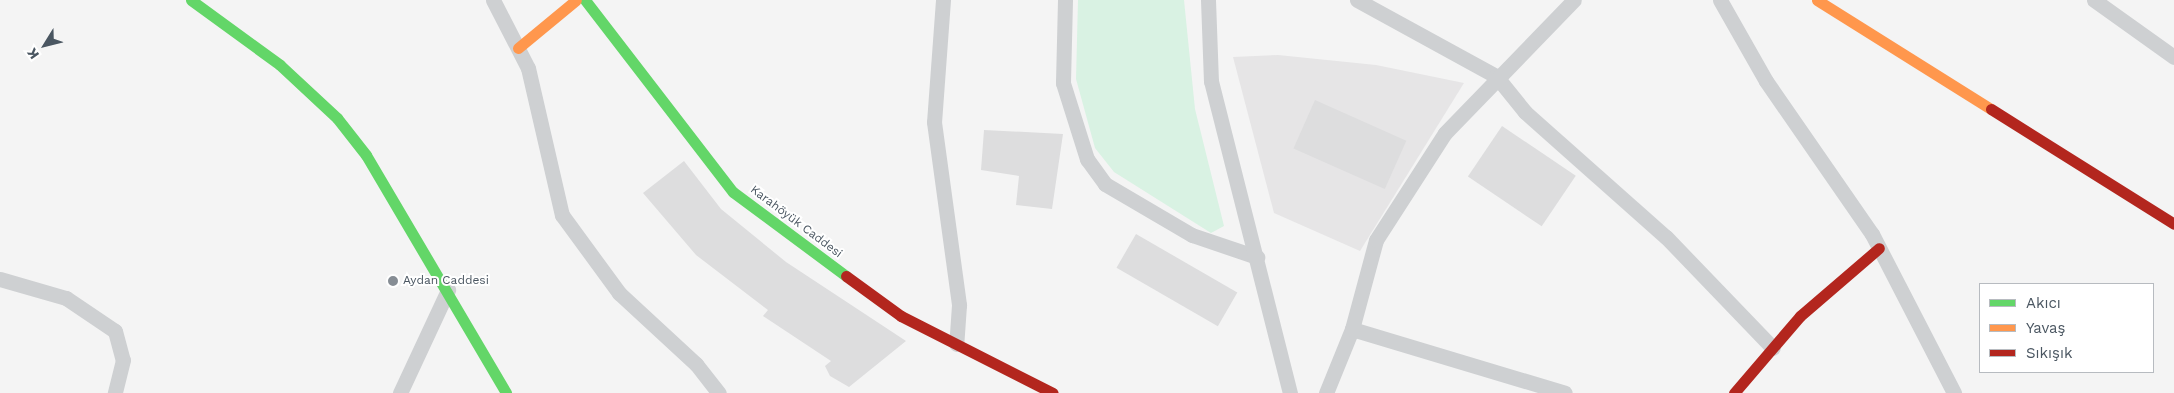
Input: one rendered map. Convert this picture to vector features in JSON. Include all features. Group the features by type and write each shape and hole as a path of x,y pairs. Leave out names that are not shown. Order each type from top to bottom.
{"street":[{"path":"191,0 280,66 337,118 366,155 448,290 506,393"},
{"path":"493,0 528,68 562,215 619,293 696,364 719,393"},
{"path":"518,48 576,0"},
{"name":"Karahöyük Caddesi","path":"585,0 733,192 901,316 1053,393"},
{"path":"943,0 934,122 959,305 956,344"},
{"path":"1066,0 1065,92 1086,159 1105,184 1192,235 1257,257"},
{"path":"1208,0 1211,81 1290,393"},
{"path":"1357,0 1496,76 1525,112 1666,237 1773,348"},
{"path":"1326,393 1352,330 1376,240 1445,133 1496,76 1574,0"},
{"path":"1720,0 1766,81 1879,248 1954,393"},
{"path":"1817,0 2174,224"},
{"path":"2094,0 2174,57"},
{"path":"1734,393 1800,316 1879,248"},
{"path":"0,279 66,298 115,331 123,360 115,393"},
{"path":"400,393 448,290"},
{"path":"1352,330 1565,393"}],"shaded area":[{"path":"1278,55 1376,65 1464,83 1360,251 1274,213 1233,57"}],"green space":[{"path":"1078,0 1184,0 1195,109 1224,226 1211,233 1114,172 1095,148 1076,79"}],"building":[{"path":"1315,100 1406,141 1385,189 1293,148"},
{"path":"1502,126 1576,176 1542,226 1468,177"},
{"path":"984,130 1063,134 1052,209 1016,205 1019,176 981,170"},
{"path":"684,161 721,209 786,262 906,341 849,387 830,376 825,366 831,361 763,316 768,310 696,255 643,193"},
{"path":"1136,234 1237,292 1218,326 1116,268"}],"traffic: fast":[{"path":"191,0 280,65 337,118 366,155 506,393"},
{"path":"585,0 733,192 846,276"}],"traffic: slow":[{"path":"518,48 576,0"},
{"path":"1817,0 1991,109"}],"traffic: jam":[{"path":"1991,109 2174,224"},
{"path":"1734,393 1800,316 1879,248"},
{"path":"846,276 901,316 1053,393"}],"place":[{"name":"Aydan Caddesi","path":"393,281"}]}
